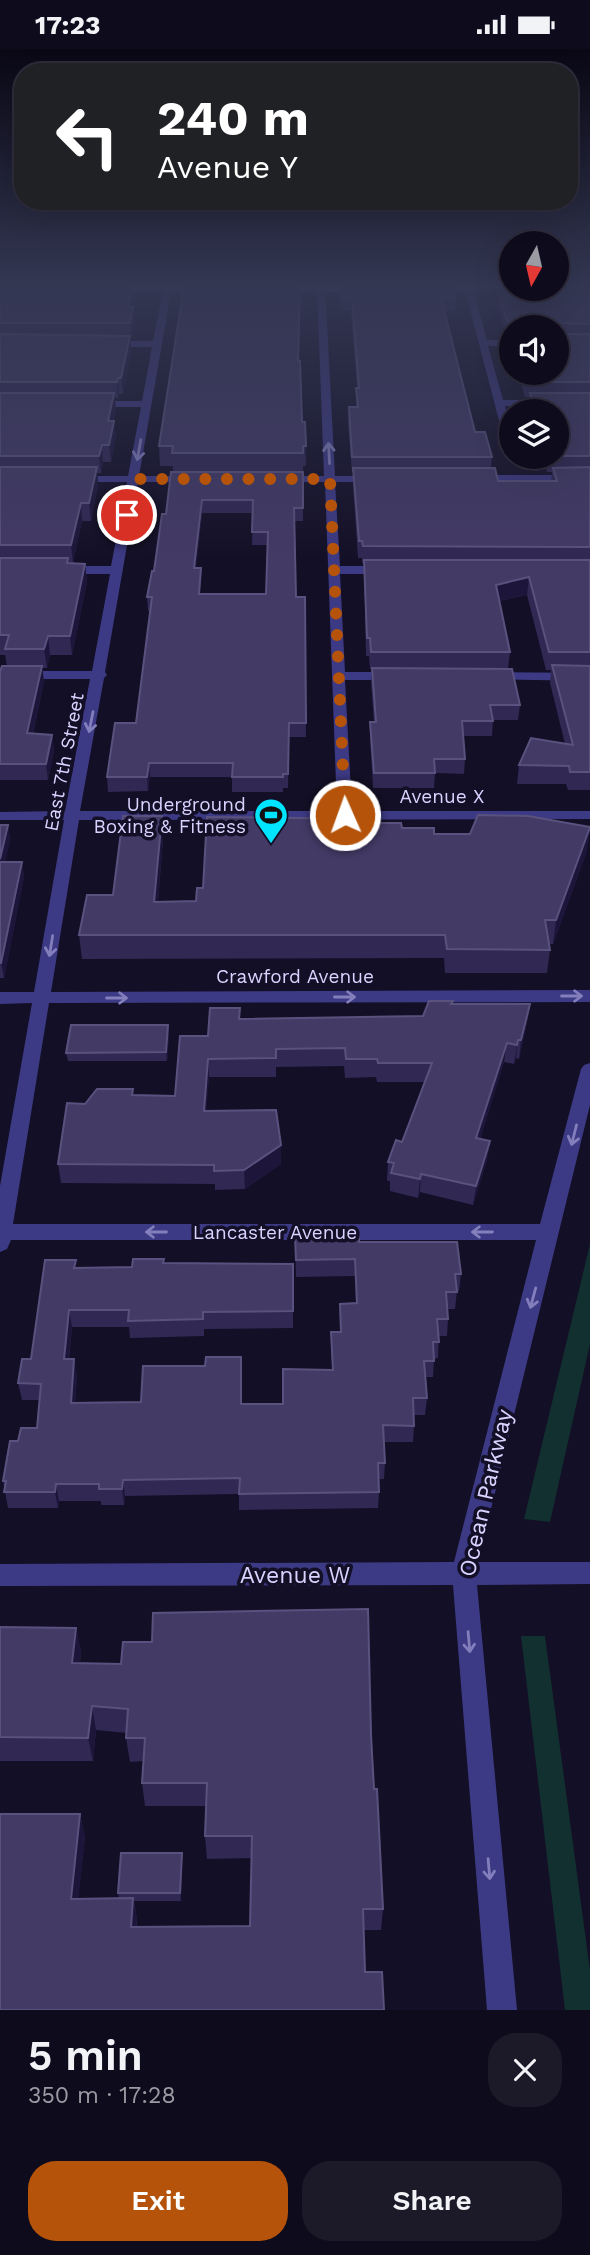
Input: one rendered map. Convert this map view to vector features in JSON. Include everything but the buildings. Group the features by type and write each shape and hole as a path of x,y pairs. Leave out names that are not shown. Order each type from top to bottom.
{"street":[{"name":"East 7th Street","path":"1,1236 72,816 153,378"},
{"path":"325,378 345,815"},
{"path":"492,378 499,403"},
{"path":"569,403 590,403"},
{"path":"78,404 148,404"},
{"path":"516,469 519,478"},
{"path":"262,479 384,478"},
{"path":"465,478 590,478"},
{"path":"64,479 207,479"},
{"path":"55,570 118,570"},
{"path":"334,570 394,570"},
{"path":"0,675 100,675"},
{"path":"339,676 413,676"},
{"path":"481,676 590,677"},
{"name":"Avenue X","path":"0,816 590,815"},
{"name":"Crawford Avenue","path":"0,998 590,996"},
{"name":"Ocean Parkway","path":"502,2010 464,1574 473,1528 590,1069"},
{"name":"Lancaster Avenue","path":"1,1236 550,1232"},
{"name":"Avenue W","path":"0,1575 590,1573"}],"green space":[{"path":"590,1244 590,1344 550,1522 524,1519"},
{"path":"521,1636 545,1636 590,1970 590,2010 565,2010"}],"place":[{"name":"Underground Boxing & Fitness","path":"271,845"}],"route":[{"path":"127,515 134,479 330,479 345,815"}]}
